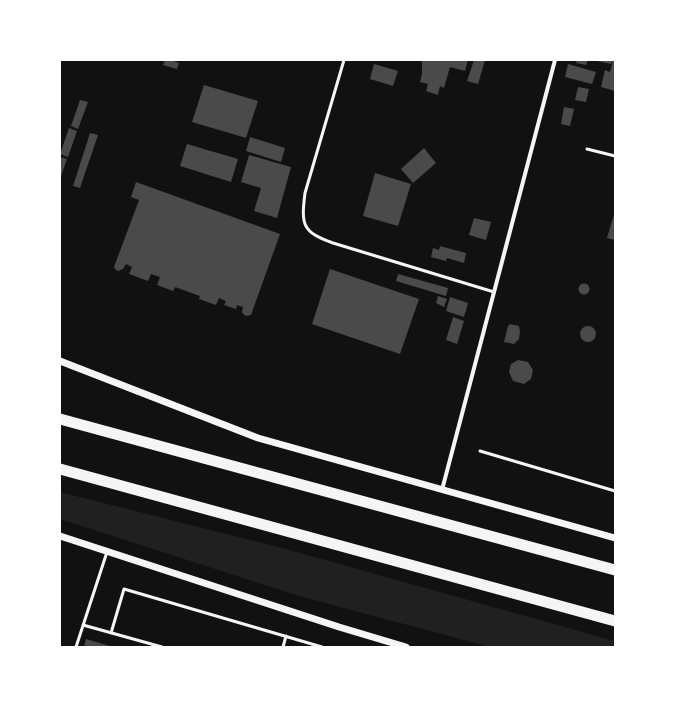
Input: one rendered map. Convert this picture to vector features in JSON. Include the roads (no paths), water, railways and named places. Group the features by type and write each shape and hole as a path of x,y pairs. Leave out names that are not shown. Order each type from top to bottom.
{"highway":[{"path":"60,419 615,570"},
{"path":"60,469 615,621"},
{"path":"60,477 96,480"}],"street":[{"path":"442,490 555,60"},
{"path":"60,361 258,438 615,538"},
{"path":"60,536 339,627 406,647"}],"lane":[{"path":"344,60 305,193 302,214 306,228 316,237 333,243 494,292"},
{"path":"587,149 615,156"},
{"path":"480,451 615,490"},
{"path":"76,647 107,552"},
{"path":"111,633 124,589 322,647"},
{"path":"83,625 162,647"},
{"path":"283,647 286,636"}]}
